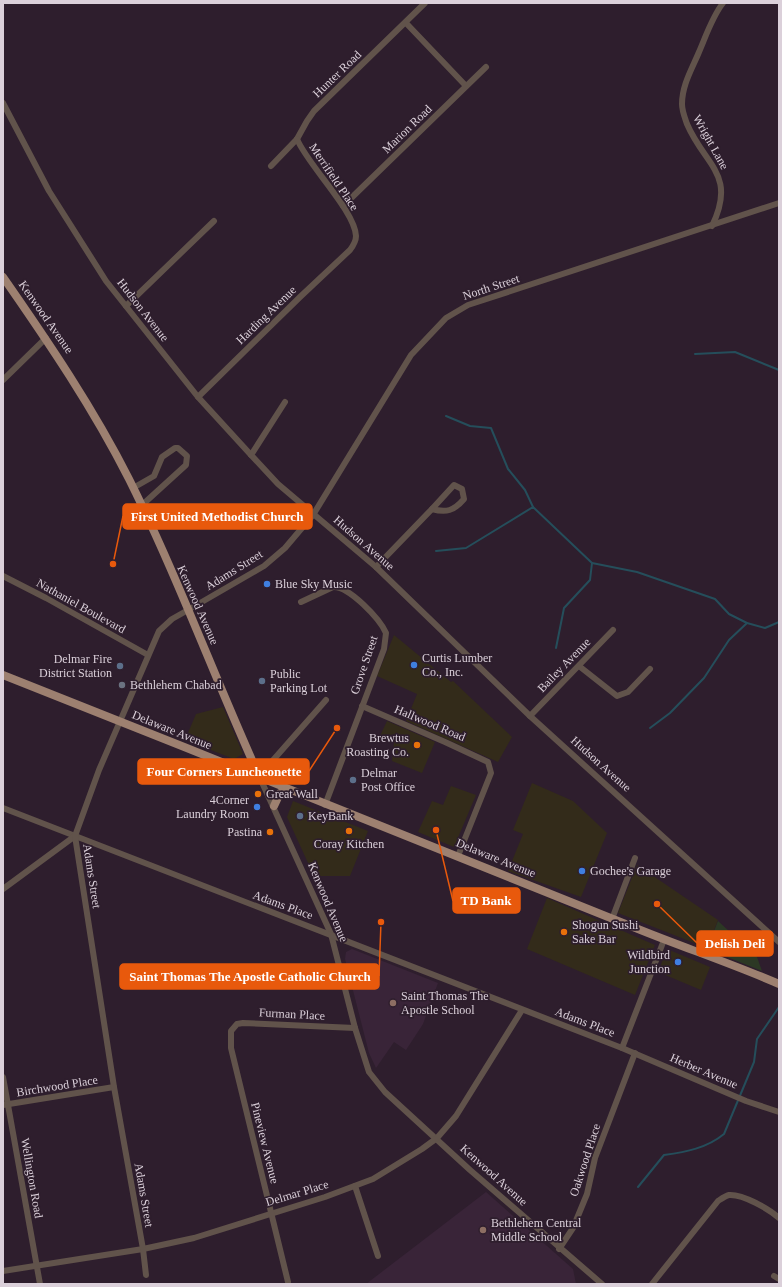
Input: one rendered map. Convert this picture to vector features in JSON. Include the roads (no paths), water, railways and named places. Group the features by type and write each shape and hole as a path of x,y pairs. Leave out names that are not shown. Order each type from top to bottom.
{"main road":[{"name":"Kenwood Avenue","path":"3,277 46,338 86,399 133,488 188,610 260,778"},
{"name":"Delaware Avenue","path":"3,675 325,805 458,856 664,940 779,984"},
{"path":"274,806 280,792 290,790"}],"street":[{"name":"Hunter Road","path":"271,166 297,139 306,120 314,111 425,3"},
{"name":"Wright Lane","path":"712,226 720,205 721,183 713,165 689,129 682,104 684,89 713,20 723,3"},
{"path":"406,23 466,86"},
{"name":"Marion Road","path":"343,206 486,67"},
{"name":"Hudson Avenue","path":"3,103 49,191 106,280 198,397 251,455 278,484 376,567 530,716 612,788 779,942"},
{"name":"Merrifield Place","path":"297,139 343,206 356,235 350,250"},
{"name":"North Street","path":"309,521 411,355 446,318 468,305 779,203"},
{"path":"126,306 214,221"},
{"name":"Harding Avenue","path":"198,397 289,307 350,250"},
{"path":"3,380 46,338"},
{"path":"251,455 285,402"},
{"path":"133,488 154,476 162,457 175,448 178,448 186,456 186,465 141,506"},
{"path":"376,567 454,485 462,489 464,499 457,508 444,512 432,509"},
{"name":"Adams Street","path":"146,1275 143,1249 114,1088 74,836 99,770 159,631 172,619 264,566 285,548 309,521"},
{"name":"Nathaniel Boulevard","path":"3,576 46,598 148,655"},
{"name":"Grove Street","path":"301,602 333,587 338,587 355,597 383,627 386,640 325,805"},
{"name":"Bailey Avenue","path":"530,716 613,630"},
{"path":"579,666 617,696 628,692 650,669"},
{"path":"260,778 267,767 326,700"},
{"name":"Hallwood Road","path":"362,706 488,762 491,769 491,774 458,856"},
{"name":"Kenwood Avenue","path":"260,778 331,934 364,1061 376,1082 470,1170 559,1249 602,1284"},
{"name":"Adams Place","path":"3,808 622,1048"},
{"path":"3,889 74,836"},
{"path":"612,919 635,858"},
{"path":"308,926 316,924 324,919"},
{"path":"622,1048 664,940"},
{"name":"Delmar Place","path":"3,1271 143,1249 194,1238 373,1179 437,1138 456,1116 522,1010"},
{"name":"Furman Place","path":"231,1031 237,1024 243,1023 355,1028"},
{"name":"Pineview Avenue","path":"231,1031 231,1048 287,1283"},
{"name":"Herber Avenue","path":"622,1048 746,1101 779,1112"},
{"name":"Oakwood Place","path":"559,1249 573,1228 587,1194 595,1158 635,1053"},
{"name":"Wellington Road","path":"3,1077 5,1105 40,1284"},
{"name":"Birchwood Place","path":"5,1105 114,1088"},
{"path":"355,1186 378,1256"},
{"path":"652,1284 718,1201 730,1195 767,1208 779,1218"}],"waterway":[{"path":"695,354 735,352 779,370"},
{"path":"446,416 470,426 491,428 508,469 525,490 533,507"},
{"path":"436,551 466,548 533,507 592,563 637,572 715,599 729,614 747,623 765,628 779,622"},
{"path":"556,648 564,608 590,580 592,563"},
{"path":"650,728 670,713 704,678 729,640 747,623"},
{"path":"638,1187 664,1155 696,1149 711,1143 724,1134 754,1062 757,1039 779,1007"}],"place":[{"name":"First United Methodist Church","path":"113,564"},
{"name":"Blue Sky Music","path":"267,584"},
{"name":"Curtis Lumber Co., Inc.","path":"414,665"},
{"name":"Delmar Fire District Station","path":"120,666"},
{"name":"Public Parking Lot","path":"262,681"},
{"name":"Bethlehem Chabad","path":"122,685"},
{"name":"Four Corners Luncheonette","path":"337,728"},
{"name":"Brewtus Roasting Co.","path":"417,745"},
{"name":"Delmar Post Office","path":"353,780"},
{"name":"Great Wall","path":"258,794"},
{"name":"4Corner Laundry Room","path":"257,807"},
{"name":"KeyBank","path":"300,816"},
{"name":"TD Bank","path":"436,830"},
{"name":"Coray Kitchen","path":"349,831"},
{"name":"Pastina","path":"270,832"},
{"name":"Gochee's Garage","path":"582,871"},
{"name":"Delish Deli","path":"657,904"},
{"name":"Saint Thomas The Apostle Catholic Church","path":"381,922"},
{"name":"Shogun Sushi Sake Bar","path":"564,932"},
{"name":"Wildbird Junction","path":"678,962"},
{"name":"Saint Thomas The Apostle School","path":"393,1003"},
{"name":"Bethlehem Central Middle School","path":"483,1230"}]}
